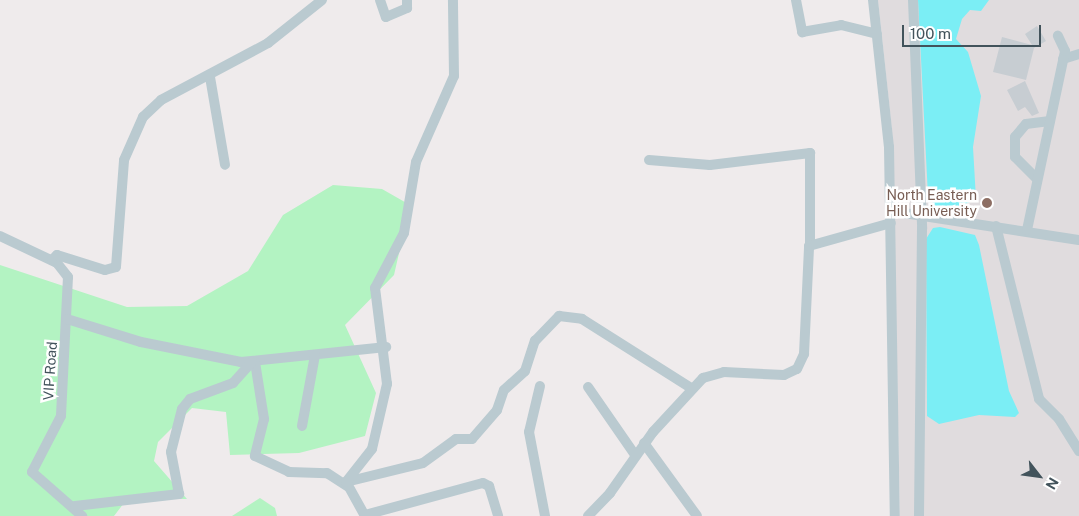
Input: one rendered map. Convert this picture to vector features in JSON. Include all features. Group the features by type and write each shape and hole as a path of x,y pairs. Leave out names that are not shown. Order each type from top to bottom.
{"street":[{"path":"52,260 57,255 105,270 116,267 121,177 137,126 161,100 210,77 268,43 322,0"},
{"path":"380,0 386,17 409,6 407,0"},
{"path":"347,484 374,441 386,384 386,347 375,288 404,234 416,162 454,76 453,0"},
{"path":"796,0 802,32 841,25 877,34"},
{"path":"873,0 891,211 895,516"},
{"path":"913,0 921,214 919,516"},
{"path":"1027,230 1064,59 1065,47 1058,36"},
{"path":"1064,59 1079,54"},
{"path":"210,77 225,165"},
{"path":"1037,179 1015,157 1015,137 1026,124 1050,121"},
{"path":"588,516 644,443 691,388 718,372 784,375 797,369 804,354 810,246 810,153 710,165 649,160"},
{"path":"891,211 1027,230 1079,240"},
{"path":"810,246 891,223"},
{"path":"996,226 1038,399 1059,420 1079,451"},
{"name":"VIP Road","path":"0,236 52,260 68,277 61,416 32,472 75,506 82,516"},
{"path":"347,484 423,463 456,440 472,439 497,410 504,390 526,371 535,341 559,316 582,319 691,388"},
{"path":"67,320 141,342 254,362 386,347"},
{"path":"302,426 316,355"},
{"path":"254,362 264,419 255,456 289,472 327,473 347,484 365,516 483,483 489,486 498,516"},
{"path":"75,506 179,494 170,452 182,408 190,400 233,383 254,362"},
{"path":"540,386 529,432 545,516"},
{"path":"588,387 635,455"},
{"path":"644,443 698,516"}],"shaded area":[{"name":"North Eastern Hill University","path":"878,0 1079,0 1079,516 900,516 892,130"}],"green space":[{"path":"333,185 382,189 410,205 394,275 345,325 376,393 365,436 299,453 230,455 226,412 192,408 158,442 154,461 187,499 127,499 114,516 0,516 0,265 127,307 187,306 248,271 283,215"},
{"path":"260,498 275,508 277,516 232,516"}],"water":[{"path":"918,0 989,0 981,11 970,10 962,19 956,39 968,52 981,96 973,147 976,199 957,208 936,207 928,196"},
{"path":"940,227 975,235 979,245 1009,391 1019,413 1015,417 979,415 939,424 927,416 926,239 933,228"}],"building":[{"path":"1037,26 1046,41 1034,48 1026,80 993,72 1002,37 1032,45 1025,34"},
{"path":"1025,81 1039,113 1032,116 1025,107 1018,111 1007,90"}],"place":[{"name":"North Eastern Hill University","path":"987,203"}]}
